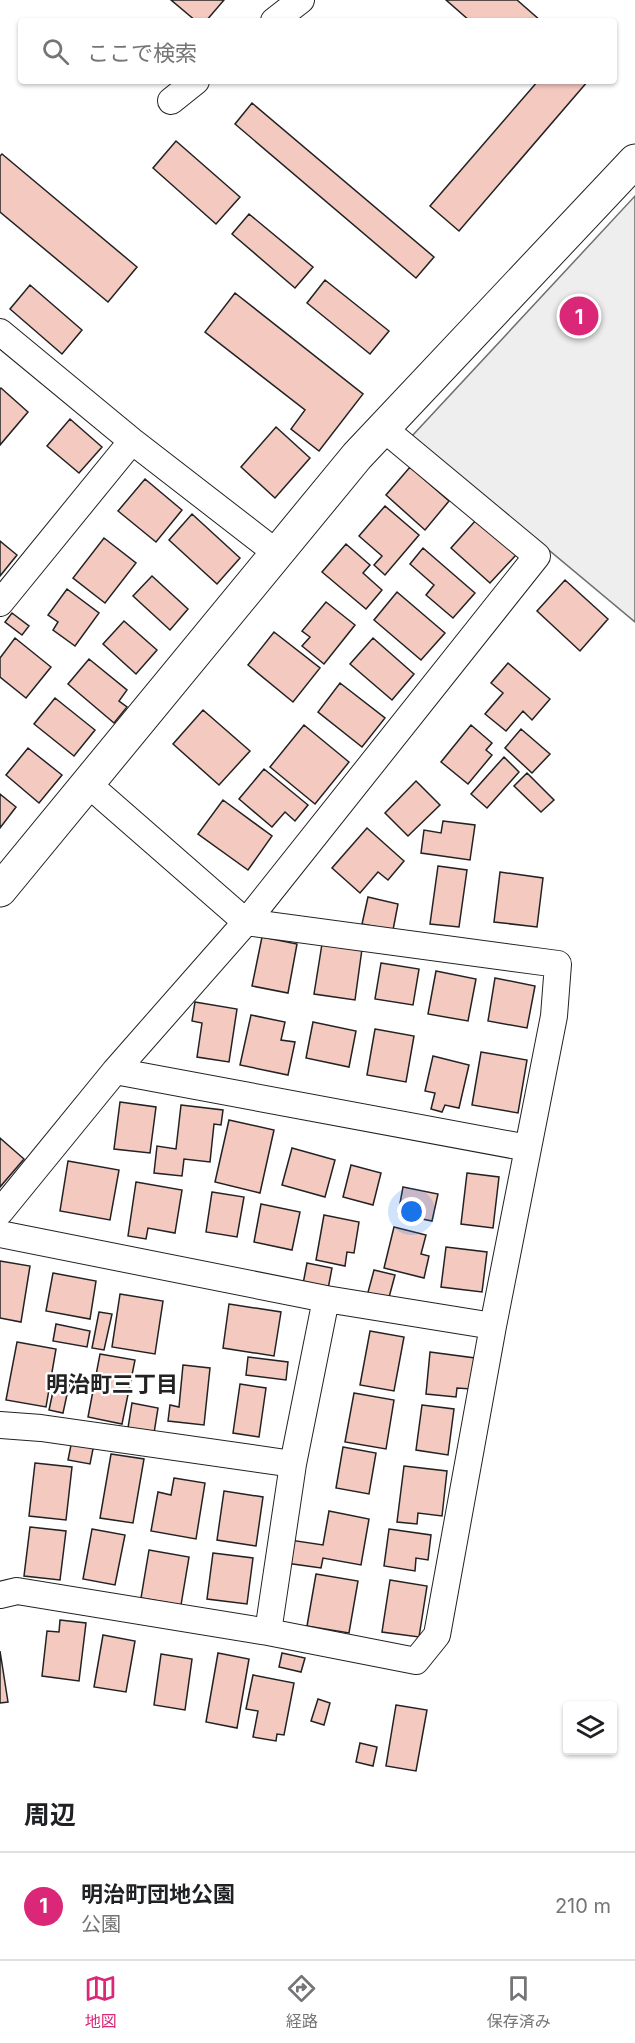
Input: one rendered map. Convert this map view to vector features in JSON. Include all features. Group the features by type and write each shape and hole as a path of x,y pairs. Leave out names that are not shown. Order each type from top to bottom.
{"street":[{"path":"171,100 192,84"},
{"path":"0,890 357,456 635,161"},
{"path":"2,337 278,554"},
{"path":"0,1212 115,1071 246,922 537,556 383,428"},
{"path":"0,603 132,441"},
{"path":"0,1595 16,1591 268,1632 416,1661 437,1635 493,1326 554,1016 558,964 246,922 88,784"},
{"path":"115,1071 528,1148"},
{"path":"0,1234 326,1299 493,1326"},
{"path":"268,1632 293,1464 326,1299"},
{"path":"0,1425 41,1428 293,1464"}],"shaded area":[{"path":"635,196 635,622 412,436"}],"building":[{"path":"171,0 224,0 209,18 192,18"},
{"path":"446,0 517,0 538,18 467,18"},
{"path":"535,84 585,84 459,231 430,206"},
{"path":"252,103 434,257 416,278 235,124"},
{"path":"176,141 240,197 216,224 153,168"},
{"path":"2,154 137,267 108,302 0,212 0,156"},
{"path":"249,214 313,267 295,288 232,234"},
{"path":"325,280 389,331 370,354 307,303"},
{"path":"30,285 82,330 62,354 10,309"},
{"path":"235,293 363,394 319,451 291,429 305,410 205,332"},
{"path":"0,389 28,412 0,445"},
{"path":"70,419 102,447 79,473 47,446"},
{"path":"276,427 310,458 275,498 241,467"},
{"path":"410,467 449,501 425,530 386,495"},
{"path":"145,479 182,510 156,542 118,511"},
{"path":"385,506 419,535 385,575 374,565 382,556 359,536"},
{"path":"192,514 240,558 217,584 169,540"},
{"path":"476,520 516,555 490,583 451,548"},
{"path":"104,538 136,563 105,603 73,578"},
{"path":"0,541 17,555 0,576"},
{"path":"346,544 370,565 363,573 382,590 366,609 322,572"},
{"path":"423,548 475,593 453,618 426,595 434,585 410,564"},
{"path":"152,576 188,609 170,630 133,596"},
{"path":"565,580 608,619 580,651 537,611"},
{"path":"67,589 99,613 75,646 53,630 58,622 48,615"},
{"path":"397,592 445,633 421,660 374,620"},
{"path":"326,602 355,625 324,664 302,646 310,637 302,631"},
{"path":"12,613 29,626 22,635 5,622"},
{"path":"124,621 157,650 136,674 103,644"},
{"path":"274,632 320,668 293,702 248,665"},
{"path":"15,638 51,667 26,698 0,677 0,658"},
{"path":"373,638 414,674 392,700 350,664"},
{"path":"89,659 127,690 119,701 127,707 114,723 68,684"},
{"path":"508,663 550,699 532,720 523,711 506,731 485,714 503,693 491,683"},
{"path":"340,683 385,718 362,747 318,712"},
{"path":"55,698 95,730 74,756 34,724"},
{"path":"203,710 250,751 219,785 173,744"},
{"path":"304,725 349,762 315,804 270,767"},
{"path":"471,725 492,743 486,750 492,755 468,784 441,762"},
{"path":"521,729 550,754 532,773 505,748"},
{"path":"28,748 62,775 39,803 6,775"},
{"path":"504,757 519,772 487,808 471,794"},
{"path":"264,769 308,805 295,821 285,812 272,827 239,799"},
{"path":"527,773 554,800 541,812 514,786"},
{"path":"416,781 440,805 408,836 385,813"},
{"path":"0,794 16,807 0,828"},
{"path":"223,800 272,836 248,870 198,834"},
{"path":"443,821 475,825 470,860 421,853 424,830 441,833"},
{"path":"367,828 404,861 388,880 378,872 360,893 332,868"},
{"path":"438,866 467,870 459,927 430,924"},
{"path":"500,872 543,878 537,927 494,922"},
{"path":"368,897 398,904 393,930 362,924"},
{"path":"262,937 297,944 288,993 252,986"},
{"path":"322,944 362,949 355,1000 314,994"},
{"path":"381,963 419,969 413,1005 375,999"},
{"path":"436,971 476,979 468,1021 428,1014"},
{"path":"495,978 535,986 527,1028 488,1021"},
{"path":"195,1002 237,1009 229,1062 197,1057 202,1023 192,1021"},
{"path":"251,1015 285,1022 281,1040 295,1042 288,1075 240,1065"},
{"path":"313,1022 356,1031 349,1067 306,1058"},
{"path":"375,1029 414,1036 406,1082 367,1075"},
{"path":"481,1052 527,1060 518,1113 472,1105"},
{"path":"433,1056 469,1065 459,1108 445,1105 442,1112 431,1109 435,1093 425,1091"},
{"path":"120,1102 156,1107 150,1153 114,1149"},
{"path":"181,1105 223,1110 221,1125 214,1124 210,1162 184,1159 182,1176 154,1173 157,1146 176,1149"},
{"path":"229,1120 274,1130 260,1193 215,1182"},
{"path":"0,1138 24,1159 0,1187"},
{"path":"292,1148 335,1160 325,1197 282,1185"},
{"path":"68,1161 119,1170 110,1220 60,1211"},
{"path":"351,1165 381,1173 373,1205 343,1197"},
{"path":"467,1173 499,1177 493,1228 461,1224"},
{"path":"136,1182 182,1190 175,1233 148,1228 146,1239 128,1236"},
{"path":"403,1187 438,1194 432,1221 398,1214"},
{"path":"212,1192 244,1197 237,1237 206,1232"},
{"path":"261,1204 300,1212 292,1250 254,1242"},
{"path":"324,1215 359,1222 354,1253 347,1252 345,1266 316,1260"},
{"path":"394,1227 426,1235 421,1254 429,1256 424,1278 384,1268"},
{"path":"446,1247 487,1252 482,1292 441,1287"},
{"path":"0,1261 30,1266 21,1322 0,1318"},
{"path":"307,1263 332,1268 328,1289 303,1284"},
{"path":"374,1270 395,1275 388,1301 367,1296"},
{"path":"53,1273 96,1281 90,1319 46,1311"},
{"path":"120,1294 163,1301 155,1354 112,1347"},
{"path":"229,1304 281,1312 274,1356 223,1348"},
{"path":"99,1312 112,1314 104,1350 92,1348"},
{"path":"56,1324 90,1331 87,1347 53,1341"},
{"path":"370,1331 404,1337 394,1391 360,1385"},
{"path":"17,1342 56,1349 46,1407 6,1400"},
{"path":"430,1352 475,1358 471,1389 457,1388 456,1397 426,1394"},
{"path":"100,1354 135,1360 122,1424 88,1417"},
{"path":"248,1357 288,1362 286,1380 246,1375"},
{"path":"183,1365 210,1368 204,1425 168,1421 170,1405 179,1407"},
{"path":"57,1373 71,1376 63,1413 49,1410"},
{"path":"240,1384 266,1388 259,1437 233,1433"},
{"path":"354,1393 394,1400 386,1449 345,1442"},
{"path":"132,1403 158,1408 154,1433 128,1428"},
{"path":"422,1405 454,1409 448,1455 416,1450"},
{"path":"72,1440 94,1444 90,1464 68,1460"},
{"path":"343,1447 376,1453 369,1494 336,1488"},
{"path":"111,1454 144,1459 133,1523 100,1518"},
{"path":"35,1463 72,1467 66,1520 29,1516"},
{"path":"404,1466 447,1471 442,1516 418,1513 417,1524 397,1522"},
{"path":"174,1478 205,1483 196,1539 151,1531 158,1492 171,1495"},
{"path":"224,1491 263,1497 256,1546 217,1540"},
{"path":"329,1511 369,1519 361,1565 323,1558 321,1568 286,1563 290,1540 323,1545"},
{"path":"30,1527 66,1531 60,1580 24,1576"},
{"path":"92,1529 125,1535 115,1585 83,1579"},
{"path":"389,1529 431,1535 428,1560 416,1558 415,1571 384,1566"},
{"path":"149,1550 189,1557 181,1605 141,1598"},
{"path":"213,1553 253,1558 247,1604 207,1599"},
{"path":"316,1574 358,1581 349,1633 307,1626"},
{"path":"390,1580 427,1586 419,1637 382,1632"},
{"path":"60,1620 86,1623 79,1681 42,1676 47,1631 59,1632"},
{"path":"103,1635 135,1641 126,1692 94,1687"},
{"path":"0,1651 8,1702 0,1703"},
{"path":"218,1653 249,1659 237,1728 206,1722"},
{"path":"282,1653 305,1658 301,1672 279,1667"},
{"path":"161,1654 192,1659 185,1710 154,1705"},
{"path":"253,1675 294,1683 284,1735 277,1734 276,1741 253,1737 258,1711 246,1709"},
{"path":"318,1699 330,1703 324,1725 311,1721"},
{"path":"396,1705 427,1710 416,1771 386,1766"},
{"path":"360,1743 377,1747 373,1766 356,1762"}],"place":[{"name":"明治町団地公園","path":"579,316"}],"district":[{"name":"明治町三丁目","path":"112,1384"}]}
